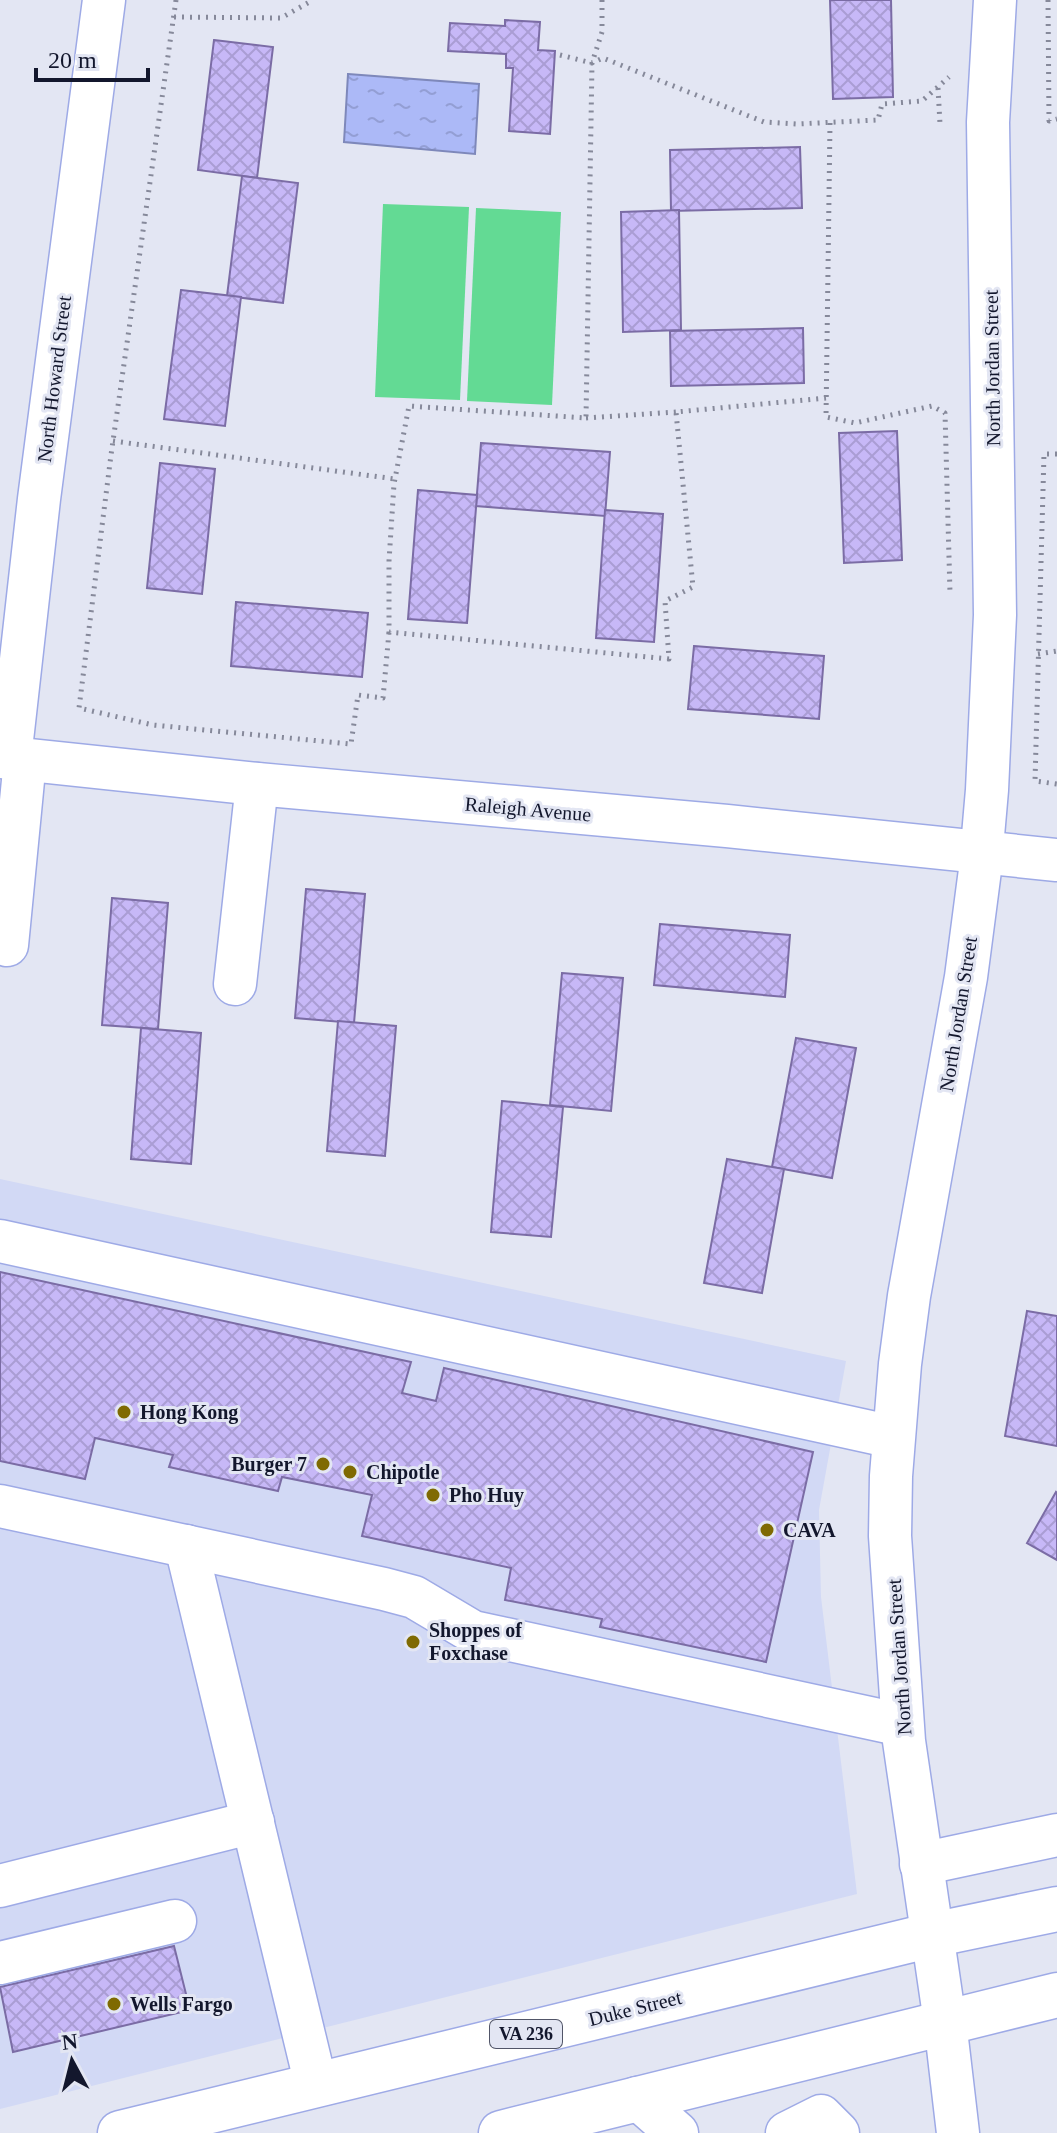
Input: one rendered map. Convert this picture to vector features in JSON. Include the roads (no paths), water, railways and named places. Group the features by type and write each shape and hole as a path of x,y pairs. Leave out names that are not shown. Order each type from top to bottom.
{"main road":[{"name":"Duke Street","path":"120,2133 932,1935 1057,1909"},
{"path":"501,2133 1057,1995"}],"street":[{"name":"North Howard Street","path":"7,945 12,758 39,499 104,0"},
{"name":"North Jordan Street","path":"958,2133 902,1725 890,1536 893,1437 900,1364 909,1296 966,977 987,790 995,615 988,139 995,0"},
{"name":"Raleigh Avenue","path":"12,758 1057,860"},
{"path":"235,984 257,784"},
{"path":"0,1241 893,1437"},
{"path":"0,1506 384,1589 414,1597 473,1632 902,1725"},
{"path":"186,1546 316,2085"},
{"path":"0,1886 253,1822"},
{"path":"921,1864 1057,1835"},
{"path":"0,1963 175,1921"},
{"path":"637,2098 677,2133"},
{"path":"787,2133 821,2116 838,2133"}],"water":[{"path":"348,74 479,84 475,154 344,142"}],"place":[{"name":"Hong Kong","path":"124,1412"},
{"name":"Burger 7","path":"323,1464"},
{"name":"Chipotle","path":"350,1472"},
{"name":"Pho Huy","path":"433,1495"},
{"name":"CAVA","path":"767,1530"},
{"name":"Shoppes of Foxchase","path":"413,1642"},
{"name":"Wells Fargo","path":"114,2004"}]}
